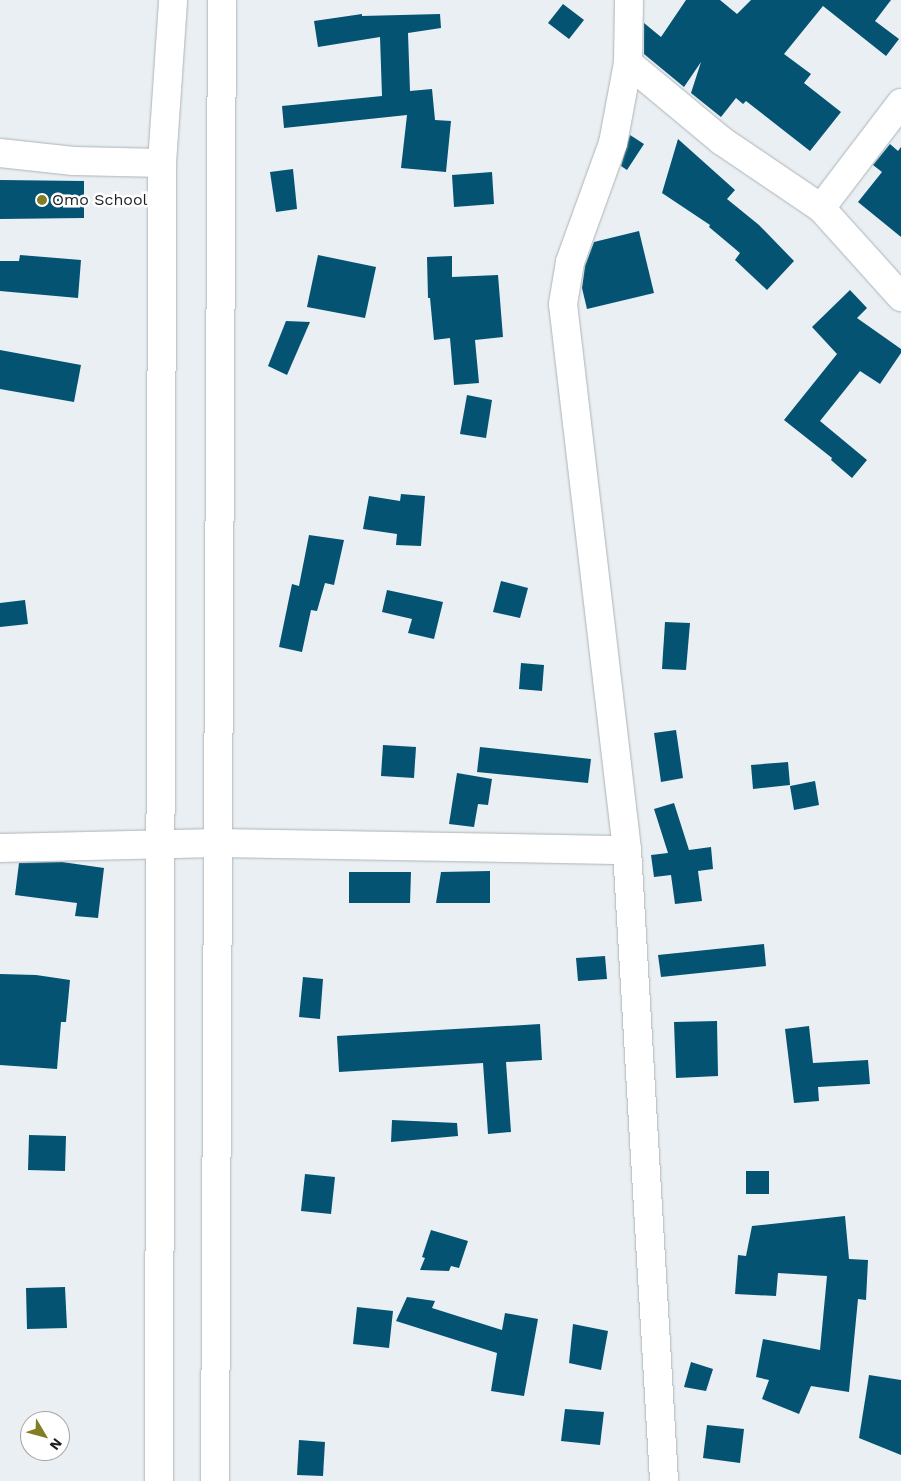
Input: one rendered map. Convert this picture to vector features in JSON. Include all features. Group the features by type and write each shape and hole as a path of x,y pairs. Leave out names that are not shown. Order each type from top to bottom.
{"main road":[{"path":"159,1481 162,163 173,0"},
{"path":"215,1481 222,0"},
{"path":"629,0 628,63 613,143 570,262 563,304 627,850 664,1481"},
{"path":"628,63 722,141 821,208 901,297"},
{"path":"821,208 901,103"},
{"path":"0,153 74,161 162,163"},
{"path":"0,848 218,842 627,850"}],"building":[{"path":"686,0 720,0 737,14 751,0 891,0 875,21 899,39 886,56 823,6 784,54 811,74 804,83 841,112 810,151 746,101 743,104 736,98 721,117 691,93 701,62 684,87 644,54 644,23 661,37"},
{"path":"563,4 584,20 569,39 548,23"},
{"path":"362,14 362,16 440,14 441,28 408,33 410,91 432,89 435,120 451,121 446,172 401,168 407,115 284,128 282,106 382,96 380,37 318,47 314,21"},
{"path":"630,135 644,144 627,170 621,166"},
{"path":"678,139 735,190 727,199 759,225 794,261 767,290 735,260 740,253 709,227 710,225 662,193"},
{"path":"890,144 898,151 901,147 901,237 858,202 882,172 873,165"},
{"path":"293,169 297,209 276,212 270,172"},
{"path":"492,172 494,204 454,207 452,175"},
{"name":"Omo School","path":"0,180 84,181 84,218 0,219"},
{"path":"639,231 654,293 587,309 582,288 585,266 594,242"},
{"path":"20,255 81,260 78,298 0,291 0,261 19,261"},
{"path":"318,255 376,267 365,318 307,307"},
{"path":"452,256 452,277 498,275 503,337 475,340 479,383 454,385 450,338 434,340 430,298 428,298 427,257"},
{"path":"850,290 867,308 857,318 901,349 901,353 880,384 860,371 820,421 867,460 852,478 831,460 832,458 784,420 837,354 812,327"},
{"path":"286,321 310,322 287,375 268,366"},
{"path":"0,350 81,365 74,402 0,389"},
{"path":"467,395 492,400 486,438 460,434"},
{"path":"401,494 425,496 421,546 396,545 397,534 363,529 369,496 400,501"},
{"path":"309,535 344,540 334,585 325,583 317,611 311,610 302,652 279,647 292,584 299,586"},
{"path":"501,581 528,588 520,618 493,612"},
{"path":"387,590 443,602 434,639 408,633 412,619 382,612"},
{"path":"25,600 28,624 0,627 0,603"},
{"path":"665,622 690,623 686,670 662,669"},
{"path":"521,663 544,665 542,691 519,689"},
{"path":"676,730 683,778 661,782 654,733"},
{"path":"383,745 416,747 414,778 381,776"},
{"path":"480,747 591,759 588,783 477,772"},
{"path":"788,762 790,785 753,789 751,765"},
{"path":"457,773 492,779 488,805 478,804 474,827 449,824"},
{"path":"815,781 819,805 794,810 790,786"},
{"path":"674,803 689,850 711,847 713,869 698,871 702,901 675,904 671,875 654,877 651,855 668,853 654,809"},
{"path":"62,862 104,868 98,918 75,916 77,903 15,895 19,863"},
{"path":"490,871 490,903 436,903 441,872"},
{"path":"349,872 411,872 410,903 349,903"},
{"path":"764,944 766,966 661,977 658,955"},
{"path":"605,956 607,979 578,981 576,958"},
{"path":"0,974 36,975 70,980 66,1022 61,1022 57,1069 0,1065"},
{"path":"303,977 323,979 320,1019 299,1017"},
{"path":"717,1021 718,1076 676,1078 674,1022"},
{"path":"540,1024 542,1060 506,1062 511,1132 488,1134 483,1063 339,1072 337,1036"},
{"path":"809,1026 813,1063 868,1060 870,1084 818,1087 819,1101 794,1103 785,1029"},
{"path":"392,1120 457,1123 458,1136 391,1142"},
{"path":"29,1135 66,1136 65,1171 28,1170"},
{"path":"746,1171 769,1171 769,1194 746,1194"},
{"path":"305,1174 335,1177 331,1214 301,1211"},
{"path":"845,1216 849,1259 868,1260 866,1300 858,1299 849,1392 811,1386 799,1414 762,1399 769,1380 756,1377 763,1339 820,1350 827,1276 778,1273 776,1296 735,1294 738,1255 746,1256 752,1226"},
{"path":"431,1230 468,1241 459,1268 451,1266 449,1271 420,1270 425,1258 422,1257"},
{"path":"65,1287 67,1328 27,1329 26,1288"},
{"path":"407,1297 435,1301 432,1308 502,1330 505,1313 538,1319 524,1396 491,1391 497,1353 396,1321"},
{"path":"357,1307 393,1311 389,1348 353,1344"},
{"path":"573,1324 608,1331 601,1370 569,1363"},
{"path":"691,1362 713,1369 706,1391 684,1387"},
{"path":"869,1375 901,1380 901,1455 859,1438"},
{"path":"565,1409 604,1412 600,1445 561,1441"},
{"path":"707,1425 744,1429 740,1463 703,1458"},
{"path":"299,1440 325,1442 323,1476 297,1475"}],"place":[{"name":"Omo School","path":"42,200"}]}
